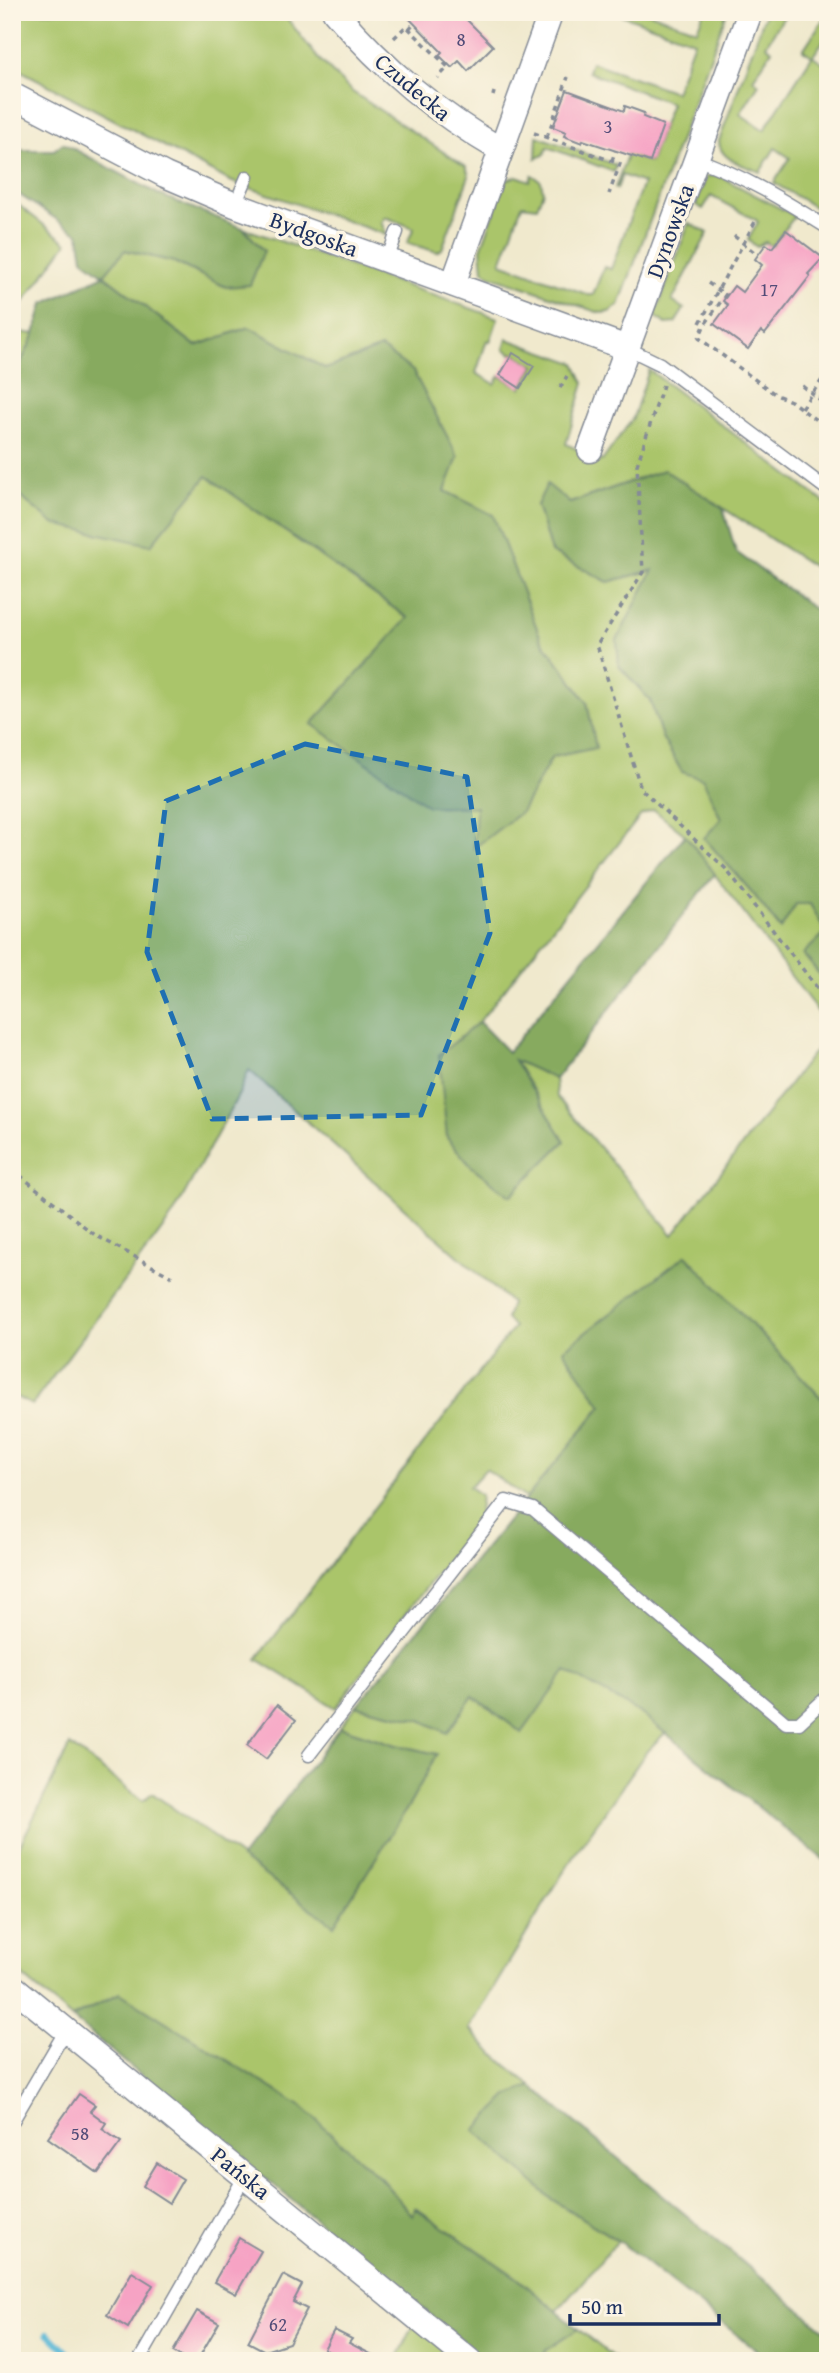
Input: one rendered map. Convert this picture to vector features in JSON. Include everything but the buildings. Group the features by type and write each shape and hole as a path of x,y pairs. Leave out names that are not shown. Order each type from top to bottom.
{"street":[{"name":"Czudecka","path":"335,12 413,92 501,150"},
{"path":"453,284 551,12"},
{"name":"Dynowska","path":"590,450 750,12"},
{"name":"Bydgoska","path":"12,94 165,175 234,205 627,348"},
{"name":"Pańska","path":"12,1986 470,2361"}],"lane":[{"path":"696,159 761,187 828,228"},
{"path":"234,205 247,177"},
{"path":"387,260 397,232"},
{"path":"627,348 667,370 828,490"},
{"path":"309,1755 506,1501 533,1509 786,1723 799,1723 828,1696"},
{"path":"12,2122 66,2030"},
{"path":"139,2361 245,2176"}],"path":[{"path":"409,29 414,23"},
{"path":"394,38 406,26 446,63 448,67 438,78"},
{"path":"547,137 568,77"},
{"path":"534,133 620,164 609,194"},
{"path":"567,145 569,138"},
{"path":"612,161 615,151"},
{"path":"700,323 756,220"},
{"path":"734,236 758,255"},
{"path":"708,283 727,295 704,326 699,338 776,395 791,401 828,429"},
{"path":"667,370 637,466 643,572 597,645 640,789 725,869 828,1002"},
{"path":"801,408 828,372"},
{"path":"560,388 567,376"},
{"path":"802,386 828,406"},
{"path":"12,1169 95,1234 172,1277"}],"highlighted area":[{"path":"305,744 467,777 490,933 421,1115 212,1119 147,952 166,801"}],"green space":[{"path":"12,12 282,12 318,58 351,91 466,167 469,176 442,249 437,252 407,243 414,228 385,217 381,222 387,235 230,181 12,66"},
{"path":"614,12 647,12 697,30 704,12 727,12 619,305 609,312 600,313 489,275 483,270 481,249 506,180 517,176 530,181 532,175 541,181 543,192 537,207 522,205 501,263 589,295 593,295 604,267 611,269 643,183 622,175 617,189 615,188 629,150 638,158 650,162 671,103 588,72 591,62 675,92 694,41"},
{"path":"766,12 787,12 766,45 772,50 753,79 759,84 740,114 764,130 812,56 803,50 828,12 828,34 813,56 828,66 828,215 774,183 790,158 775,148 760,172 734,161 720,148 719,141"},
{"path":"537,136 616,165 614,172 548,147 544,155 536,158"},
{"path":"63,143 160,195 243,228 264,251 250,285 226,287 174,262 125,250 104,275 83,259 79,234 12,190 12,150 54,150"},
{"path":"717,175 795,216 772,246 765,242 757,247 748,240 758,222 756,220 711,196 703,209 696,205 706,177"},
{"path":"12,200 67,243 23,303 12,294"},
{"path":"689,223 708,233 672,301 684,309 675,323 666,324 655,316"},
{"path":"243,228 498,318 476,373 495,384 500,376 521,388 535,366 504,349 507,339 575,363 584,383 566,444 602,461 633,418 649,370 828,505 828,576 664,470 570,503 537,505 551,552 608,582 654,570 617,640 619,666 650,700 662,737 682,772 703,778 721,819 705,839 780,929 796,904 810,904 827,932 803,954 828,985 828,1025 685,835 654,810 641,815 479,1022 439,1055 471,1166 510,1196 565,1141 513,1059 555,1079 557,1097 673,1235 828,1034 828,1405 686,1256 564,1350 602,1405 527,1499 486,1469 469,1487 481,1495 478,1522 399,1622 336,1708 257,1659 514,1327 506,1319 511,1303 249,1070 239,1094 173,1215 32,1405 12,1395 12,490 54,524 207,476 409,619 312,724 477,807 474,847 521,812 552,757 595,748 587,702 541,639 493,516 445,491 381,348 326,369 249,327 196,346 104,275 124,250 174,262 226,287 264,251"},
{"path":"104,275 196,346 249,327 326,369 381,348 413,371 458,457 445,491 493,515 541,639 587,702 596,748 552,757 521,812 474,848 476,807 428,806 312,724 408,618 207,476 151,545 54,524 12,490 12,380 35,334 43,304"},
{"path":"12,331 35,334 12,380"},
{"path":"664,470 723,508 736,552 828,619 828,985 803,954 826,932 810,904 796,904 781,929 704,838 721,819 703,779 682,772 662,737 650,700 619,666 617,640 653,570 608,582 551,552 537,505 547,484 570,503"},
{"path":"685,835 715,874 555,1079 514,1060 565,1141 510,1196 471,1166 447,1138 439,1055 479,1022 508,1052"},
{"path":"686,1255 828,1405 828,1863 639,1712 566,1671 522,1733 473,1696 447,1733 421,1720 356,1706 602,1406 563,1350"},
{"path":"566,1671 639,1712 665,1733 647,1751 569,1863 469,2029 492,2053 531,2086 508,2096 550,2198 618,2241 557,2311 516,2277 416,2208 413,2216 381,2179 120,1993 72,2018 12,1967 12,1849 17,1851 70,1745 143,1801 152,1793 334,1924 411,1802 436,1754 396,1745 340,1727 356,1706 421,1720 447,1732 473,1696 478,1700"},
{"path":"340,1727 396,1745 437,1754 411,1802 334,1925 241,1858"},
{"path":"120,1993 302,2107 381,2179 413,2216 415,2208 516,2277 578,2329 546,2350 542,2361 486,2361 72,2018"},
{"path":"531,2086 828,2333 828,2361 770,2361 623,2244 550,2198 475,2130 508,2096"},
{"path":"415,2323 459,2361 396,2361"},
{"path":"578,2329 618,2361 542,2361 546,2350"}],"waterway":[{"path":"48,2333 76,2361"}]}
